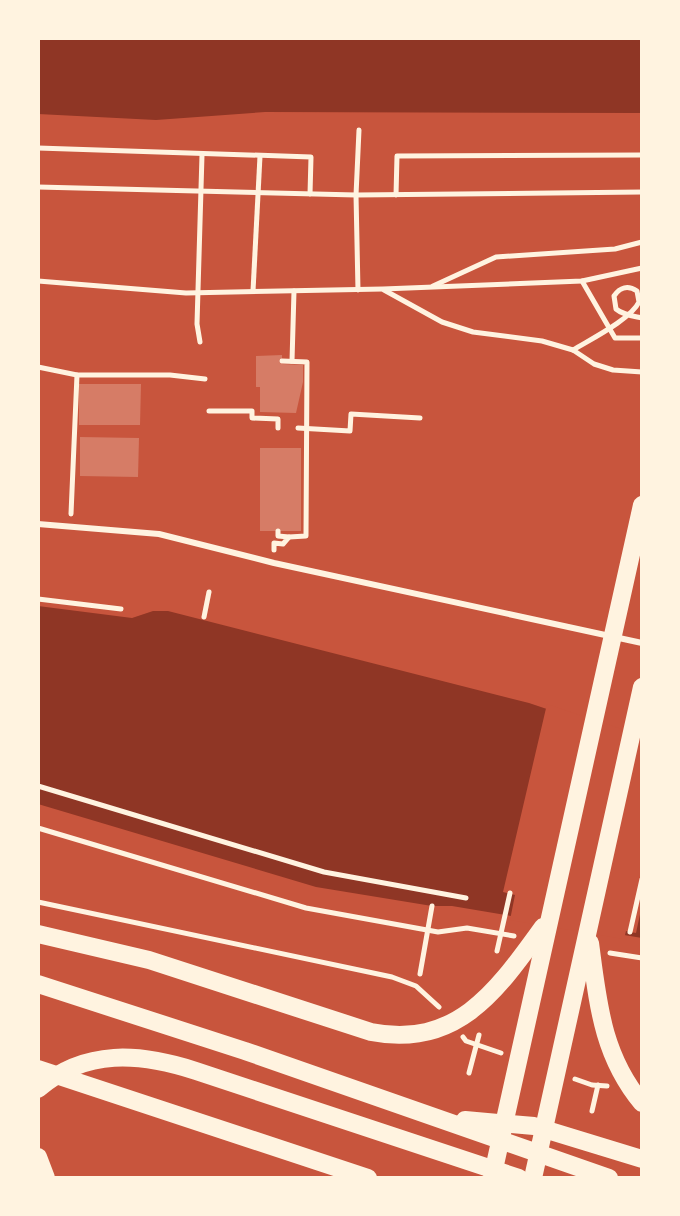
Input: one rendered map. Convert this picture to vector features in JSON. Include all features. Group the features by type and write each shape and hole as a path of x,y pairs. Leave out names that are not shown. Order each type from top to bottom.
{"main road":[{"path":"492,1178 642,505"},
{"path":"533,1178 642,687"},
{"path":"38,934 121,952 385,1035 434,1032 484,1001 508,976 547,922"},
{"path":"587,929 604,1034 628,1086 642,1103"},
{"path":"38,984 609,1178"},
{"path":"38,1089 53,1077 83,1062 132,1056 180,1066 519,1178"},
{"path":"38,1069 368,1178"},
{"path":"439,1118 534,1126 642,1159"},
{"path":"38,1157 46,1178"}],"lane":[{"path":"38,524 159,534 274,563 642,643"}],"path":[{"path":"358,290 356,195 359,130"},
{"path":"38,148 311,157 310,194"},
{"path":"200,342 198,292 202,155"},
{"path":"396,195 397,156 642,155"},
{"path":"253,291 260,156"},
{"path":"38,187 356,195 642,192"},
{"path":"428,288 496,257 615,249 642,242"},
{"path":"38,281 198,292 358,290 582,281 642,268"},
{"path":"582,281 615,338 642,338"},
{"path":"573,350 608,327 636,308 638,294 631,287 622,288 613,300 619,312 642,318"},
{"path":"383,289 452,325 473,332 542,341 573,350 594,364 613,370 642,372"},
{"path":"292,361 294,291"},
{"path":"278,531 278,536 306,536 307,362 282,361"},
{"path":"38,367 77,375 170,375 205,379"},
{"path":"71,526 77,375"},
{"path":"209,411 252,411 252,418 278,419 278,428"},
{"path":"298,428 350,431 351,414 420,418"},
{"path":"274,543 283,544 289,537"},
{"path":"204,617 209,592"},
{"path":"38,599 121,609"},
{"path":"38,786 324,872 466,898"},
{"path":"38,828 306,908 438,932 467,928 525,938"},
{"path":"630,932 642,879"},
{"path":"495,963 510,893"},
{"path":"38,902 392,977 416,986 447,1017"},
{"path":"420,974 432,906"},
{"path":"598,951 642,958"},
{"path":"456,1029 466,1041 508,1056"},
{"path":"469,1073 479,1035"},
{"path":"564,1075 592,1085 610,1086"}],"shaded area":[{"path":"38,38 642,38 642,113 265,112 156,120 38,114"},
{"path":"38,606 132,618 153,611 168,611 529,703 642,741 642,938 316,887 38,804"}],"pier":[{"path":"547,704 642,736 642,905 636,933 626,931 624,939 510,920 515,895 503,892"}],"building":[{"path":"282,355 282,364 303,365 303,382 296,413 260,412 256,356"},
{"path":"79,384 141,384 140,425 79,425"},
{"path":"80,437 139,438 138,477 80,476"},
{"path":"260,448 301,448 301,531 260,531"}]}
